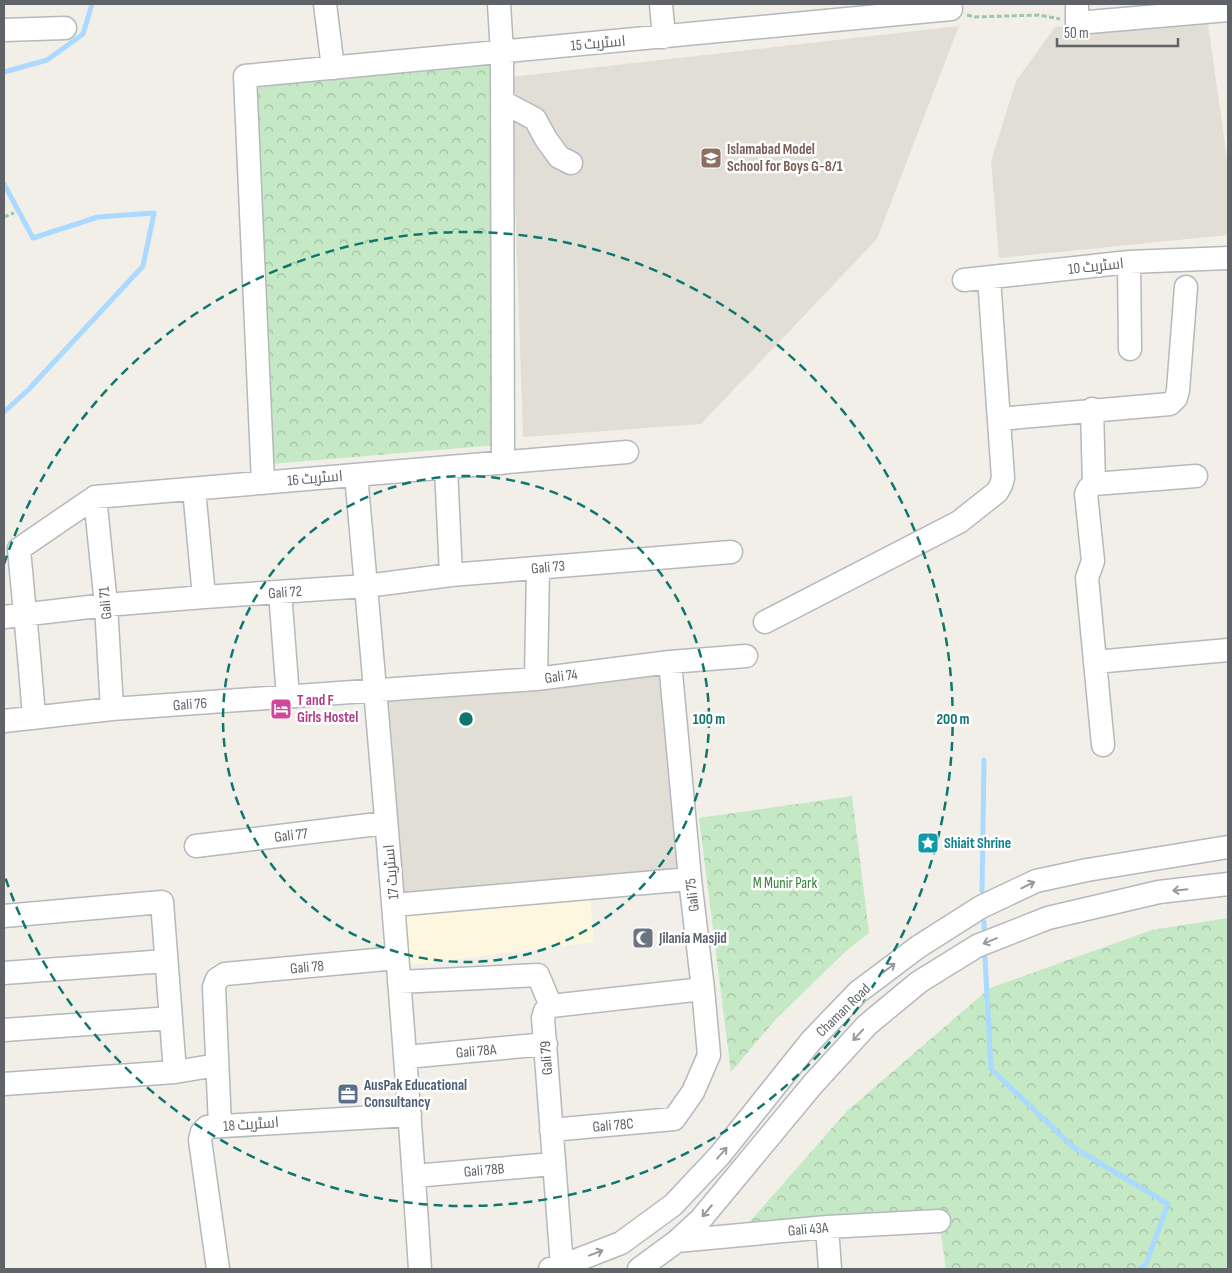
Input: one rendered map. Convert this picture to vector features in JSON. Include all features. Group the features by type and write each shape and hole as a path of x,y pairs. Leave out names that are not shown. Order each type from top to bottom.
{"street":[{"path":"325,4 333,68"},
{"path":"499,4 502,52 503,463"},
{"path":"661,4 664,36"},
{"name":"اسٹریٹ 15","path":"263,483 245,76 664,36 810,13 950,9"},
{"path":"1077,13 1170,9 1228,10"},
{"path":"4,30 65,28"},
{"path":"502,102 535,118 546,139 559,157 571,163"},
{"name":"اسٹریٹ 10","path":"964,280 1129,262 1228,258"},
{"path":"1129,262 1130,348"},
{"path":"764,622 959,522 997,492 1003,478 990,278"},
{"path":"999,419 1092,409 1170,404 1176,398 1178,390 1186,288"},
{"path":"1092,409 1094,484"},
{"name":"اسٹریٹ 16","path":"14,615 19,549 95,497 627,452"},
{"path":"446,468 452,575"},
{"name":"اسٹریٹ 17","path":"356,475 394,905 420,1269"},
{"path":"1103,745 1087,578 1093,561 1086,494 1094,484 1196,476"},
{"path":"194,489 204,597"},
{"name":"Gali 71","path":"95,497 106,605 112,709"},
{"name":"Gali 73","path":"366,586 452,575 731,552"},
{"path":"536,679 538,568"},
{"name":"Gali 72","path":"106,605 366,586"},
{"path":"280,592 288,697"},
{"path":"34,718 29,647 14,615 106,605"},
{"path":"1094,662 1228,650"},
{"name":"Gali 74","path":"376,690 536,679 670,662 746,656"},
{"name":"Gali 75","path":"670,662 690,878 704,989 709,1055 692,1092 674,1119"},
{"name":"Gali 76","path":"4,721 112,709 376,690"},
{"name":"Gali 77","path":"196,846 386,823"},
{"name":"Chaman Road","path":"556,1268 621,1243 673,1205 720,1155 811,1042 858,992 918,947 981,907 1036,881 1087,870 1228,848"},
{"path":"394,905 690,878"},
{"name":"Chaman Road","path":"639,1269 659,1262 677,1241 701,1219 813,1084 867,1025 919,982 977,946 1048,918 1159,892 1228,884"},
{"path":"4,916 162,902 175,1072"},
{"name":"Gali 78","path":"218,1065 214,987 217,979 224,974 397,958"},
{"path":"4,973 166,960"},
{"path":"399,982 538,975 550,1006 704,989"},
{"name":"Gali 79","path":"550,1006 545,1011 543,1018 554,1164 556,1268"},
{"path":"4,1030 171,1018"},
{"name":"Gali 78A","path":"406,1057 546,1044"},
{"path":"4,1084 175,1072 218,1065 220,1126"},
{"name":"اسٹریٹ 18","path":"218,1269 200,1140 202,1132 208,1127 410,1115"},
{"name":"Gali 78C","path":"551,1130 674,1119"},
{"name":"Gali 78B","path":"414,1176 554,1164"},
{"name":"Gali 43A","path":"677,1241 826,1227 939,1222"},
{"path":"826,1227 830,1269"}],"path":[{"path":"950,9 975,17 1077,13"},
{"path":"4,217 14,213"}],"shaded area":[{"path":"1207,17 1228,165 1228,235 999,258 991,161 1016,81 1055,27"},
{"name":"Islamabad Model School for Boys G-8/1","path":"959,26 877,239 701,424 523,437 511,77"},
{"path":"663,667 681,874 403,899 385,693"},
{"path":"590,895 594,942 408,965 403,912"}],"green space":[{"path":"499,63 497,445 271,464 250,82"},
{"name":"M Munir Park","path":"852,796 869,933 845,952 776,1019 731,1072 699,818"},
{"path":"1228,918 1228,1269 946,1269 939,1222 745,1227 847,1111 990,988 1152,930"}],"waterway":[{"path":"4,72 47,60 83,34 92,4"},
{"path":"4,184 33,238 98,217 154,213 143,266 28,390 4,412"},
{"path":"982,891 984,760"},
{"path":"984,922 984,928"},
{"path":"985,958 991,1069 1073,1147 1168,1204 1146,1264 1140,1269"}],"place":[{"name":"Islamabad Model School for Boys G-8/1","path":"711,158"},
{"name":"T and F Girls Hostel","path":"281,709"},
{"name":"Shiait Shrine","path":"928,843"},
{"name":"Jilania Masjid","path":"643,938"},
{"name":"AusPak Educational Consultancy","path":"348,1094"}]}
